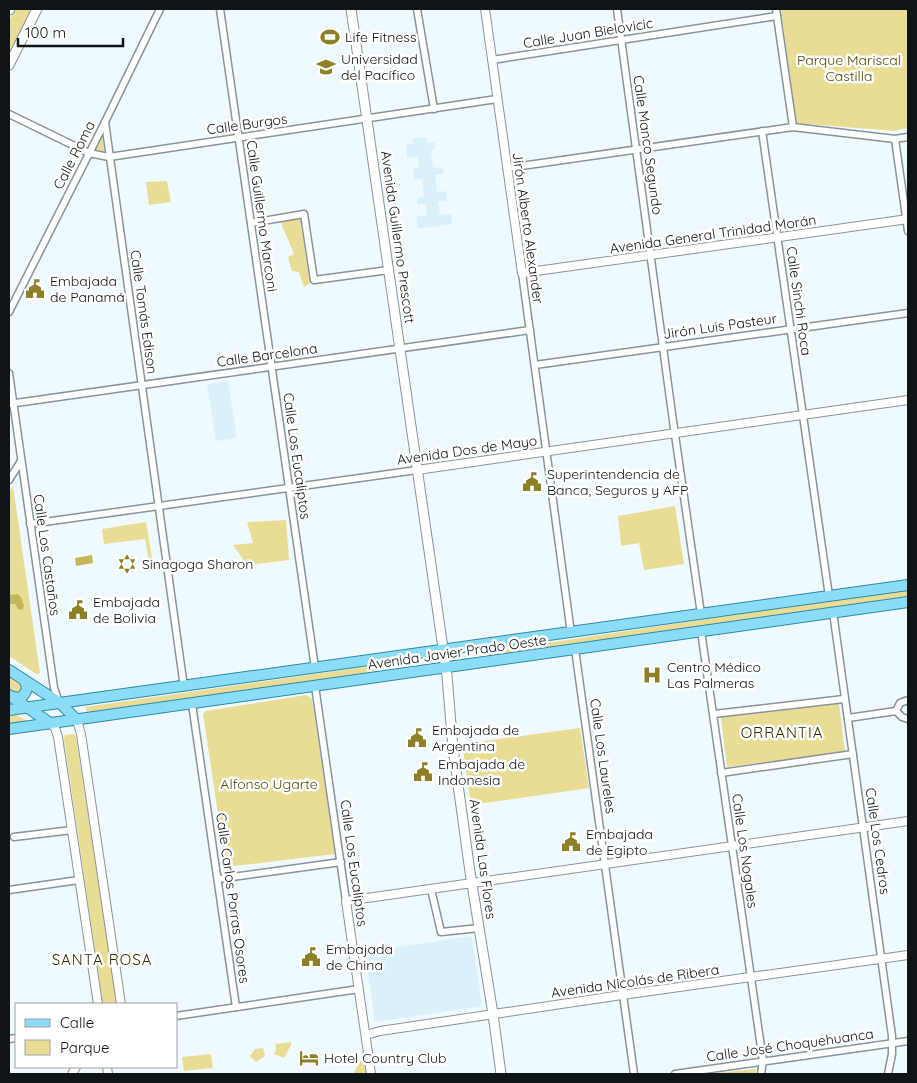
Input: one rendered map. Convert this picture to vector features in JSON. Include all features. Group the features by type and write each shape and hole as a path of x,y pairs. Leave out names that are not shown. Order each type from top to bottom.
{"main road":[{"path":"9,65 37,9"},
{"name":"Avenida Guillermo Prescott","path":"351,9 417,470"},
{"name":"Avenida Las Flores","path":"417,470 446,668 453,748 501,1074"},
{"name":"Avenida Javier Prado Oeste","path":"9,710 908,585"},
{"name":"Avenida Javier Prado Oeste","path":"9,729 908,602"},
{"path":"487,644 483,653 488,662"},
{"path":"400,656 406,663 406,670 402,673"},
{"path":"9,670 60,704 77,720"},
{"path":"10,696 20,698 26,693 27,686 24,680"},
{"path":"10,696 50,723"}],"street":[{"name":"Calle Roma","path":"9,312 160,9"},
{"name":"Calle Guillermo Marconi","path":"220,9 271,366"},
{"path":"417,9 434,109"},
{"name":"Jirón Alberto Alexander","path":"485,9 547,452"},
{"name":"Calle Manco Segundo","path":"617,9 675,434"},
{"path":"776,12 794,127"},
{"name":"Calle Juan Bielovicic","path":"492,60 622,40 776,12"},
{"name":"Calle Burgos","path":"9,114 89,153 109,158 498,99"},
{"name":"Calle Tomás Edison","path":"105,122 158,506"},
{"path":"507,168 762,130 794,127 895,139 908,137"},
{"name":"Calle Sinchi Roca","path":"762,130 802,415"},
{"path":"895,139 908,231"},
{"path":"251,223 304,214 314,280 389,270"},
{"name":"Avenida General Trinidad Morán","path":"522,273 907,219"},
{"name":"Jirón Luis Pasteur","path":"535,365 908,313"},
{"name":"Calle Barcelona","path":"12,405 530,330"},
{"name":"Calle Los Eucaliptos","path":"271,366 315,668"},
{"name":"Calle Los Castaños","path":"9,373 12,405 54,688 60,704"},
{"name":"Avenida Dos de Mayo","path":"30,524 908,400"},
{"path":"802,415 829,596"},
{"path":"675,434 701,614"},
{"path":"547,452 571,633"},
{"path":"9,480 21,461"},
{"path":"158,506 184,687"},
{"name":"Calle Los Cedros","path":"833,612 892,1043 888,1074"},
{"name":"Calle Los Nogales","path":"701,631 763,1061 761,1074"},
{"name":"Calle Los Laureles","path":"575,649 634,1074"},
{"name":"Calle Los Eucaliptos","path":"315,686 371,1074"},
{"path":"714,714 844,699"},
{"path":"896,711 900,703 908,700"},
{"name":"Calle Carlos Porras Osores","path":"192,704 236,1007"},
{"path":"848,718 896,711"},
{"path":"896,711 902,717 908,718"},
{"path":"77,720 81,734 121,1003"},
{"path":"50,723 55,728 58,736 98,1003"},
{"path":"721,773 853,754"},
{"path":"346,901 908,821"},
{"path":"14,837 72,830"},
{"path":"218,879 341,862"},
{"path":"9,890 79,880"},
{"path":"431,889 441,932 479,928"},
{"name":"Avenida Nicolás de Ribera","path":"366,1035 380,1031 493,1014 908,955"},
{"path":"178,1016 359,990"},
{"name":"Calle José Choquehuanca","path":"675,1074 908,1042"}],"shaded area":[{"path":"426,137 427,143 434,142 435,149 431,150 433,168 443,167 444,174 435,175 437,192 446,191 447,201 438,202 440,215 451,214 452,224 418,229 416,216 427,215 425,204 417,205 417,198 424,196 422,179 414,180 413,169 419,168 417,157 407,158 406,144 413,144 412,139"},
{"path":"228,381 237,438 216,441 207,384"},
{"path":"92,555 93,563 76,566 75,558"},
{"path":"18,594 24,606 22,610 18,609 15,604 9,604 9,595"},
{"path":"472,936 482,1006 375,1022 365,952"}],"green space":[{"path":"15,9 33,9 9,59 9,21"},
{"name":"Parque Mariscal Castilla","path":"781,9 908,9 908,128 894,131 796,123"},
{"path":"100,136 103,136 104,151 96,151 94,149"},
{"path":"167,181 171,202 149,205 146,182"},
{"path":"300,219 310,283 304,287 299,272 292,271 288,257 294,254 280,221"},
{"path":"13,486 40,673 36,674 9,656 9,492"},
{"path":"675,506 684,564 644,570 639,543 621,546 618,516"},
{"path":"286,520 289,560 247,565 233,545 253,543 247,522"},
{"path":"146,522 154,570 151,571 145,539 104,544 102,529"},
{"path":"908,589 908,596 487,657 486,652"},
{"path":"399,662 400,666 379,669 363,674 87,712 85,707"},
{"path":"9,676 23,687 23,692 15,694 9,690"},
{"name":"Alfonso Ugarte","path":"306,695 312,699 335,854 226,867 203,714 206,711"},
{"path":"838,696 845,752 727,767 720,711"},
{"path":"9,714 15,714 27,721 9,724"},
{"path":"580,728 589,788 471,805 462,744"},
{"path":"74,734 76,737 117,1003 103,1003 64,739 65,735"},
{"path":"291,1042 284,1058 274,1054 275,1044"},
{"path":"263,1048 265,1056 256,1062 250,1056 255,1049"},
{"path":"211,1054 213,1068 184,1071 182,1057"},
{"path":"365,1059 367,1074 353,1074 361,1060"},
{"path":"756,1069 755,1074 706,1074"}],"place":[{"name":"Life Fitness","path":"330,37"},
{"name":"Universidad del Pacífico","path":"326,67"},
{"name":"Embajada de Panamá","path":"35,289"},
{"name":"Superintendencia de Banca, Seguros y AFP","path":"532,482"},
{"name":"Sinagoga Sharon","path":"127,564"},
{"name":"Embajada de Bolivia","path":"78,610"},
{"name":"Centro Médico Las Palmeras","path":"652,675"},
{"name":"Embajada de Argentina","path":"417,738"},
{"name":"Embajada de Indonesia","path":"423,772"},
{"name":"Embajada de Egipto","path":"571,842"},
{"name":"Embajada de China","path":"311,957"},
{"name":"Hotel Country Club","path":"309,1058"}],"district":[{"name":"ORRANTIA","path":"782,732"},
{"name":"SANTA ROSA","path":"102,959"}]}
